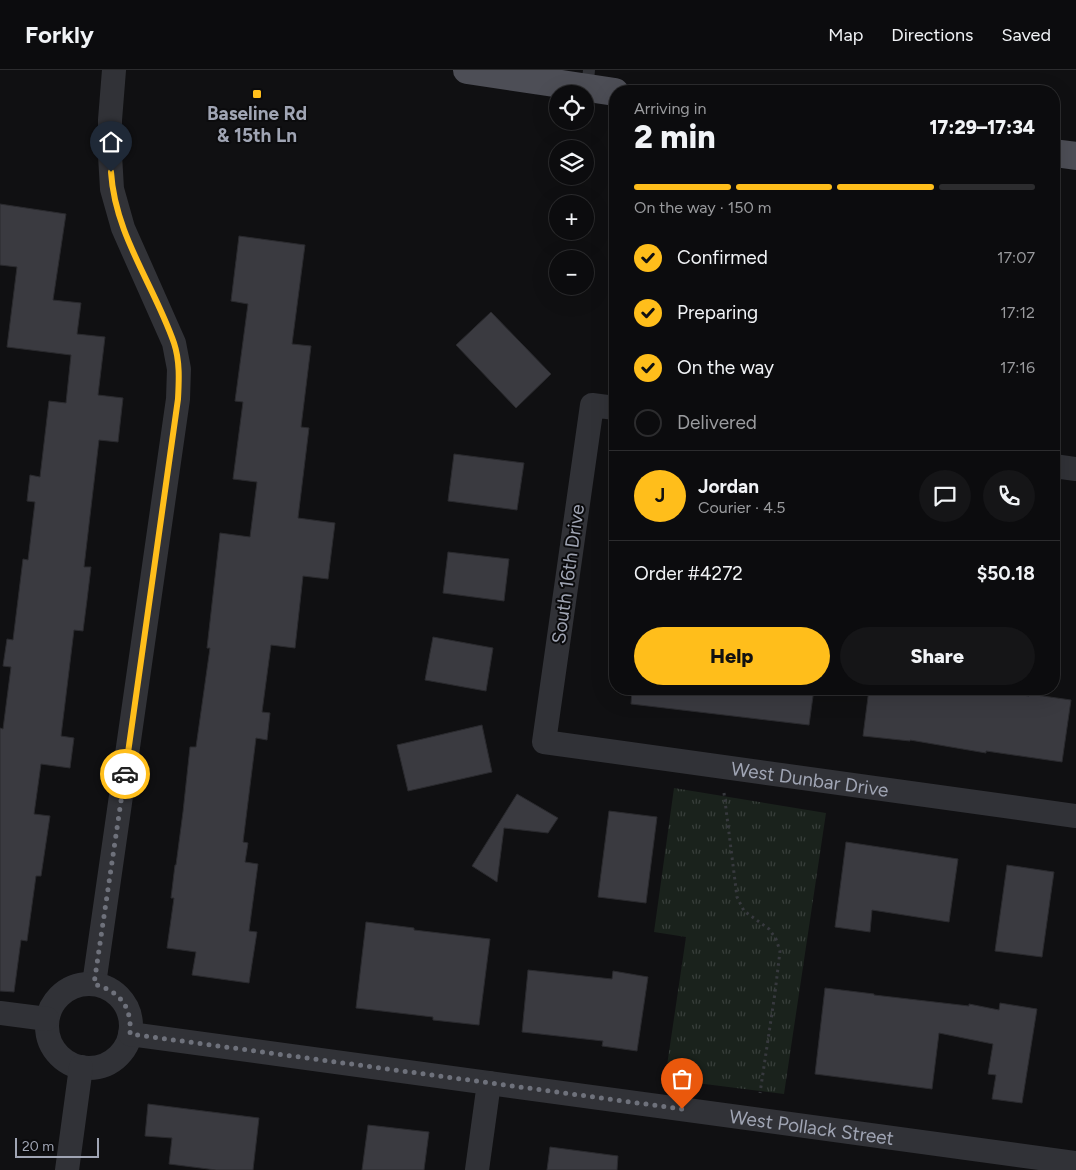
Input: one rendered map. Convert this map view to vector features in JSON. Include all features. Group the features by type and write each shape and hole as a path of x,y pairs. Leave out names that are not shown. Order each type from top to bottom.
{"main road":[{"path":"467,70 588,79 609,89"},
{"path":"1060,154 1076,156"}],"street":[{"path":"94,984 178,399 179,368 174,344 123,228 112,189 110,120 114,70"},
{"name":"South 16th Drive","path":"544,742 604,407"},
{"path":"1060,467 1076,469"},
{"name":"West Dunbar Drive","path":"544,742 1076,816"},
{"path":"82,984 94,984 115,993 123,1001 131,1023 130,1034 120,1053 112,1060 103,1065 81,1067 69,1063 58,1055 51,1045 47,1032 47,1019 51,1007 59,996 69,989 82,984"},
{"path":"0,1013 47,1019"},
{"name":"West Pollack Street","path":"130,1034 1076,1164"},
{"path":"67,1170 81,1067"},
{"path":"477,1170 489,1083"}],"path":[{"path":"724,794 737,896 744,911 769,929 776,939 780,951 759,1097"}],"green space":[{"path":"674,788 826,813 784,1094 665,1079 686,937 654,932"}],"building":[{"path":"0,204 66,214 53,300 81,303 77,334 105,337 98,395 123,398 118,442 99,440 84,567 91,567 87,600 83,631 74,630 61,736 74,738 70,768 41,764 34,814 50,816 41,876 36,876 27,941 21,940 14,992 0,991 0,728 3,729 11,667 3,666 7,639 13,640 23,559 28,560 35,502 27,501 30,475 40,477 49,401 66,403 71,355 7,347 17,267 0,265"},
{"path":"239,236 305,245 292,344 311,346 301,427 309,428 298,518 335,523 328,579 303,576 295,648 271,645 262,712 270,713 267,740 256,738 243,842 248,843 245,862 258,864 249,931 257,932 249,983 192,975 196,952 167,948 174,898 171,898 190,747 196,747 210,648 207,648 220,533 250,537 257,482 233,479 243,402 235,401 248,304 231,301"},
{"path":"491,312 551,374 516,408 456,345"},
{"path":"454,454 524,463 517,510 448,501"},
{"path":"448,552 509,559 504,601 443,593"},
{"path":"433,637 493,648 486,691 425,680"},
{"path":"632,695 813,695 809,725 631,704"},
{"path":"868,695 1036,695 1071,700 1062,762 986,751 986,753 910,740 863,736"},
{"path":"482,725 492,772 408,791 397,745"},
{"path":"517,794 558,818 548,833 504,828 497,882 472,866"},
{"path":"609,811 657,817 646,903 598,897"},
{"path":"846,842 958,859 949,922 872,910 870,932 835,927"},
{"path":"1007,865 1054,872 1042,957 995,951"},
{"path":"366,922 490,939 479,1025 433,1020 433,1017 356,1008"},
{"path":"528,970 612,979 613,971 648,977 637,1051 602,1046 603,1041 522,1032"},
{"path":"825,988 969,1006 969,1004 999,1010 1000,1003 1037,1009 1022,1103 992,1099 996,1075 988,1074 993,1044 939,1033 932,1089 815,1074"},
{"path":"148,1104 259,1118 253,1170 216,1170 169,1164 172,1138 145,1136"},
{"path":"368,1125 429,1132 424,1170 362,1170"},
{"path":"550,1147 618,1156 617,1170 547,1170"}],"way so far":[{"path":"125,774 94,984 115,993 123,1001 131,1023 130,1034 682,1109"}],"place":[{"name":"Baseline Rd & 15th Ln","path":"257,94"}],"route":[{"path":"111,172 112,189 123,228 174,344 179,368 178,399 125,774"}]}
